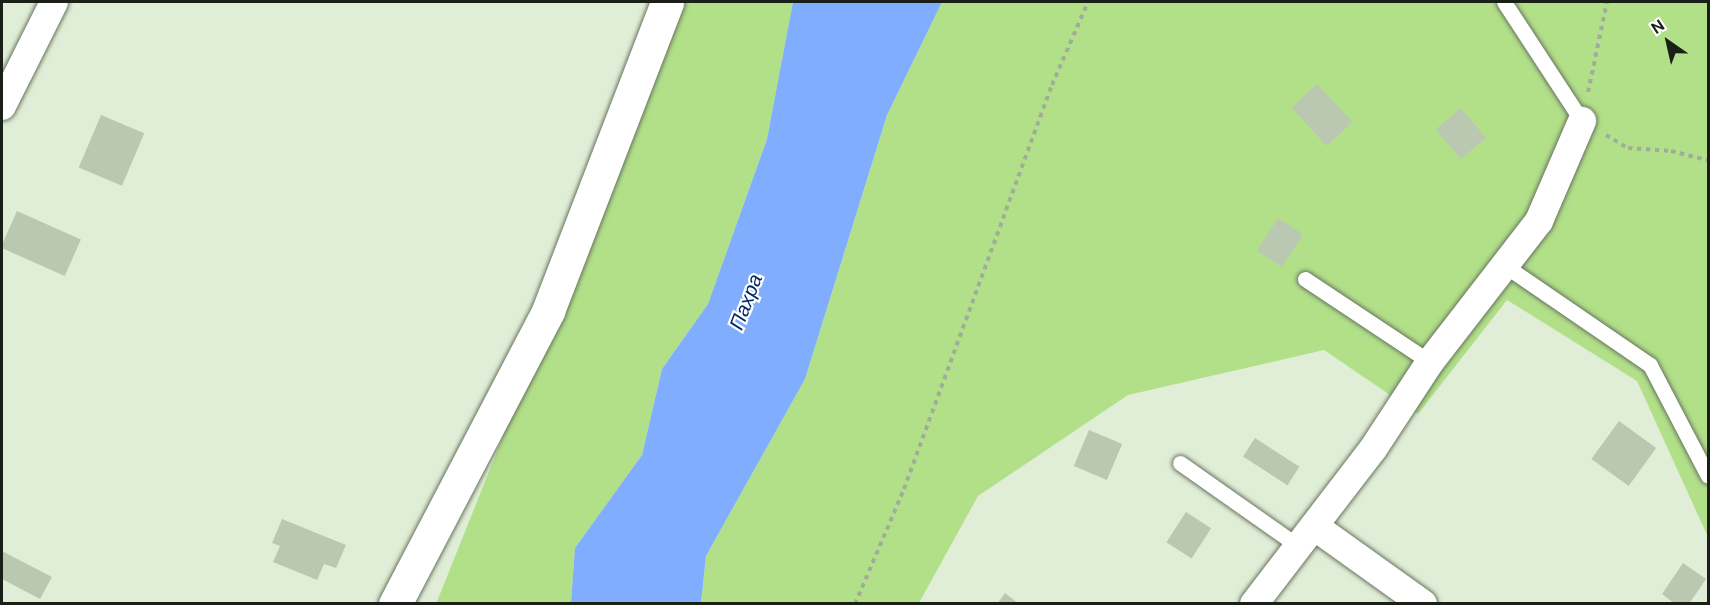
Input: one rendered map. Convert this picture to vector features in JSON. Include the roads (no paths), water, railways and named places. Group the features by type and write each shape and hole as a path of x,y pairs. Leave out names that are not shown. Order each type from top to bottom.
{"street":[{"path":"2,106 54,2"},
{"path":"394,603 549,311 667,2"},
{"path":"1254,603 1373,449 1430,362 1539,221 1582,121"},
{"path":"1306,536 1423,603"}],"lane":[{"path":"1504,2 1582,121"},
{"path":"1504,265 1650,365 1708,476"},
{"path":"1305,279 1430,362"},
{"path":"1180,463 1306,536"}],"water":[{"name":"Пахра","path":"793,2 942,2 887,115 805,379 706,556 701,603 571,603 575,548 642,455 662,369 708,304 767,139"}]}
